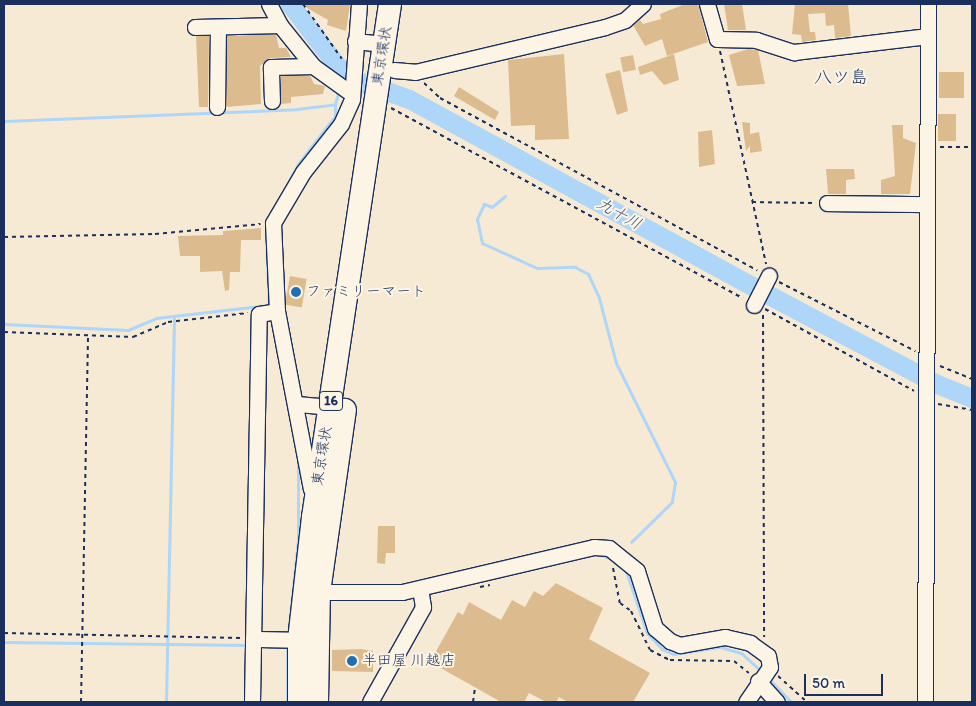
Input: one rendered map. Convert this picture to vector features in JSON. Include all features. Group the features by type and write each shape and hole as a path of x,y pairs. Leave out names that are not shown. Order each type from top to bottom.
{"highway":[{"name":"東京環状","path":"317,702 319,592 384,104 384,44 390,4"},
{"name":"東京環状","path":"299,702 299,640 313,517 330,407 384,104 405,71 404,4"}],"street":[{"path":"270,4 280,25 313,66 352,96 384,104"},
{"path":"313,517 296,404 277,312 273,223 303,172 341,124 352,96 355,42 360,4"},
{"path":"405,71 605,27 625,20 643,4"},
{"path":"707,4 717,39 749,39 814,53 928,36"},
{"path":"925,702 928,4"},
{"path":"195,27 280,25"},
{"path":"217,107 218,27"},
{"path":"355,42 384,44"},
{"path":"272,101 272,67 313,66"},
{"path":"827,203 927,204"},
{"path":"754,305 769,276"},
{"path":"252,702 259,314 277,312"},
{"path":"296,404 330,407"},
{"path":"319,592 421,593 594,548 609,548 627,558 637,571 656,628 670,641 680,645 725,637 762,652 772,661 746,702"},
{"path":"370,702 423,607 421,593"},
{"path":"253,639 299,640"},
{"path":"764,674 773,700"}],"path":[{"path":"303,4 334,51 353,65"},
{"path":"717,39 769,276"},
{"path":"405,71 440,98 769,276 926,358 972,379"},
{"path":"384,104 927,399 972,410"},
{"path":"927,147 972,147"},
{"path":"752,202 827,203"},
{"path":"4,237 155,234 273,223"},
{"path":"754,305 764,315 765,324 762,652"},
{"path":"4,332 133,337 168,322 259,314"},
{"path":"81,702 88,334"},
{"path":"606,560 618,577 620,603 631,612 650,650 670,660 734,661 764,674 807,702"},
{"path":"473,585 494,584"},
{"path":"4,633 253,639"},
{"path":"473,702 475,687"}],"building":[{"path":"300,4 350,4 346,31 327,25 328,20"},
{"path":"685,4 698,4 708,42 667,56 662,39 645,46 633,25 640,20 643,24 661,19 660,14"},
{"path":"724,4 742,4 746,30 728,30"},
{"path":"795,4 848,4 851,36 835,38 834,25 826,26 825,13 808,14 810,32 815,32 816,40 802,42 801,35 792,34"},
{"path":"276,34 279,48 286,48 291,57 270,58 260,66 261,104 226,107 227,36"},
{"path":"196,36 209,36 208,107 199,107"},
{"path":"748,49 758,50 765,84 737,86 729,55"},
{"path":"564,54 569,139 535,140 535,125 511,126 508,60"},
{"path":"674,54 679,80 664,85 652,71 640,75 638,67"},
{"path":"633,55 636,70 623,72 620,57"},
{"path":"620,70 628,111 617,115 605,74"},
{"path":"939,72 964,72 964,98 939,98"},
{"path":"310,75 314,84 325,86 323,94 291,97 291,103 281,104 281,76"},
{"path":"459,87 499,112 495,120 454,96"},
{"path":"938,114 956,114 956,141 938,141"},
{"path":"742,122 750,123 750,134 759,132 762,151 750,153 750,146 746,151"},
{"path":"892,125 903,125 903,138 916,143 910,194 881,194 881,180 895,176"},
{"path":"712,130 715,164 699,167 698,132"},
{"path":"826,169 854,169 855,179 846,180 846,194 828,194"},
{"path":"261,228 261,240 241,240 240,272 230,272 229,290 225,291 222,271 200,272 200,256 180,256 178,236 223,235 223,231"},
{"name":"ファミリーマート","path":"290,276 307,279 302,308 285,305"},
{"path":"378,526 395,526 395,553 386,553 385,564 377,563"},
{"path":"556,583 603,608 589,639 650,673 633,702 568,702 559,697 556,702 546,702 529,693 524,702 501,702 430,662 458,612 463,615 469,602 501,620 512,600 525,607 534,591 543,596"},
{"path":"361,649 373,651 373,672 332,671 332,650"}],"waterway":[{"name":"九十川","path":"290,4 345,76 409,99 767,294 937,384 972,398"},
{"path":"4,121 297,109 335,104 339,90"},
{"path":"268,220 298,164 335,116 335,104"},
{"path":"505,196 492,207 484,204 477,219 482,243 537,268 575,267 588,274 599,298 616,363 675,482 672,502 631,542"},
{"path":"266,236 269,307"},
{"path":"4,324 128,330 156,318 269,305"},
{"path":"166,702 174,318"},
{"path":"288,636 298,540 298,456"},
{"path":"599,554 612,559"},
{"path":"626,571 647,633 662,649 674,654 720,647 741,653 762,672"},
{"path":"4,642 248,645"},
{"path":"287,645 287,702"},
{"path":"768,678 791,702"}],"place":[{"name":"ファミリーマート","path":"296,292"},
{"name":"半田屋 川越店","path":"352,661"}],"district":[{"name":"八ツ島","path":"841,77"}]}
